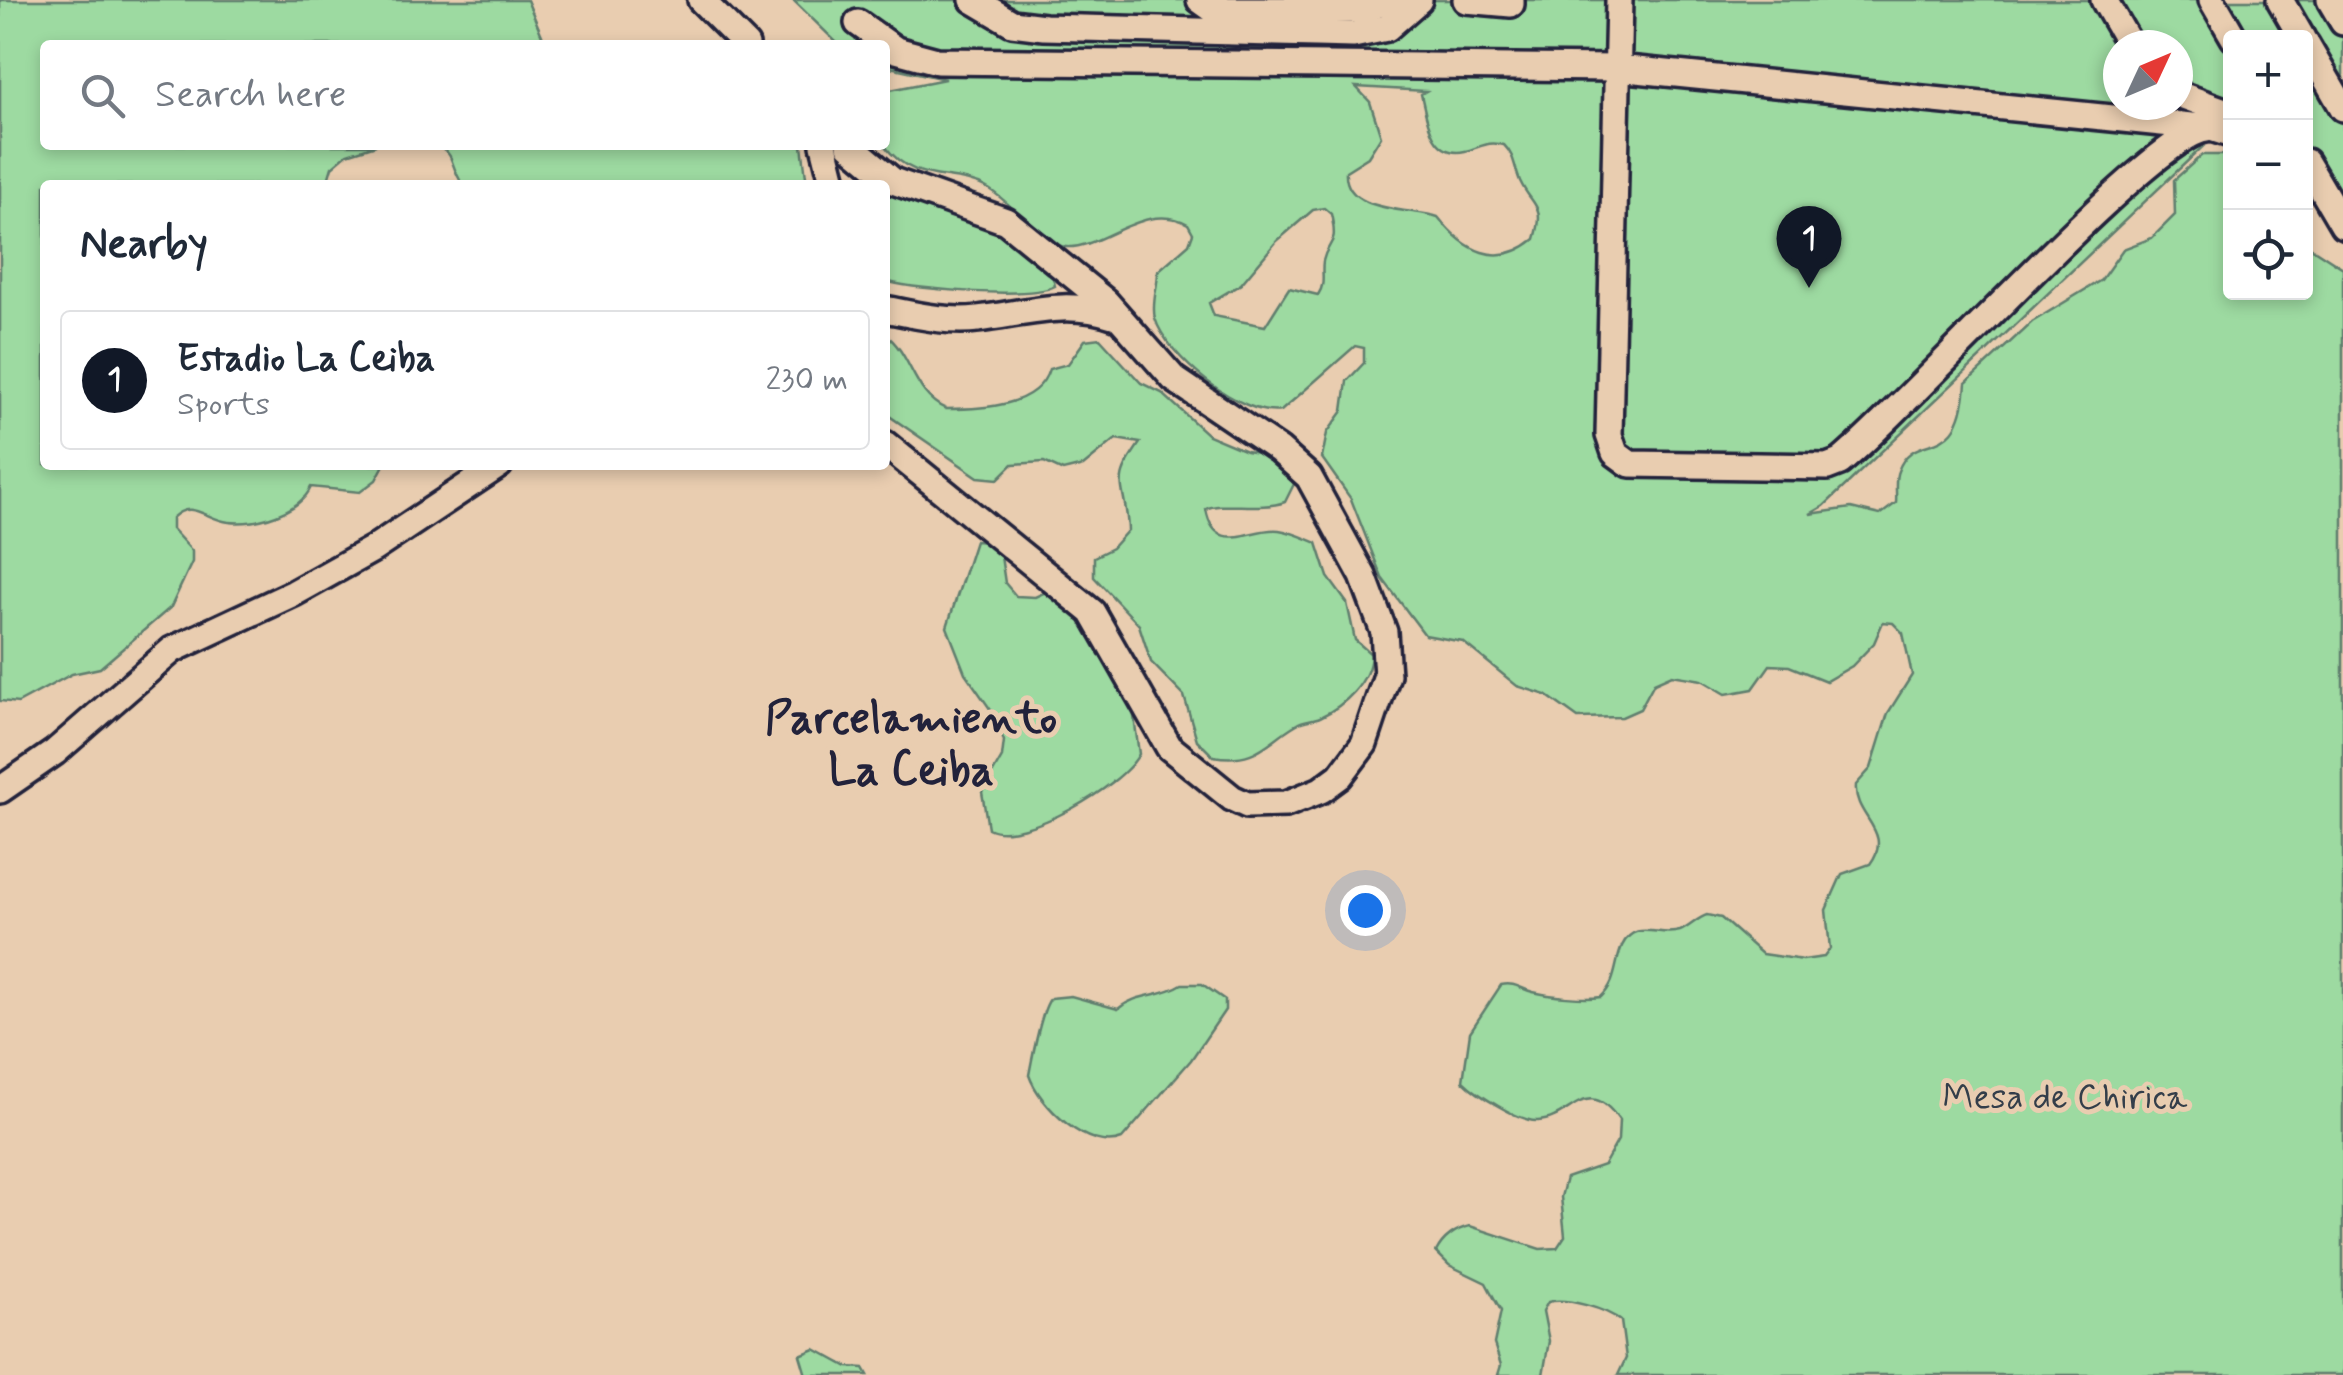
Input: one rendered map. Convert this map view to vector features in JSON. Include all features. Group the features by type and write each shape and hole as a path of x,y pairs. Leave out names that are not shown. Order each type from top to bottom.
{"street":[{"path":"702,0 741,40"},
{"path":"972,0 1012,23 1044,27 1353,35 1387,28 1419,0"},
{"path":"1200,0 1214,10 1362,10 1389,0"},
{"path":"1466,0 1511,2"},
{"path":"1619,0 1608,435 1615,453 1640,466 1827,467 1840,462 2172,122"},
{"path":"2104,0 2121,30"},
{"path":"2212,0 2229,30"},
{"path":"2280,0 2298,30"},
{"path":"2330,0 2343,22"},
{"path":"858,23 882,40"},
{"path":"890,46 936,61 1618,68 2223,125"},
{"path":"2313,56 2343,108"},
{"path":"2193,104 2223,124"},
{"path":"825,150 833,180"},
{"path":"855,150 871,167 894,181 1006,220 1106,302 1174,379 1279,450 1309,477 1363,576 1384,632 1387,676 1364,744 1340,776 1321,790 1270,808 1247,805 1203,777 1169,746 1092,612 890,448"},
{"path":"2313,174 2343,226"},
{"path":"890,311 976,320 1052,305 1076,306 1116,316"},
{"path":"0,790 55,752 172,650 357,558 491,470"}],"green space":[{"path":"0,0 527,0 544,40 40,40 40,150 360,150 347,154 332,167 330,180 40,180 40,470 381,470 376,480 360,492 311,487 288,510 264,519 229,522 193,510 179,512 172,518 172,529 192,551 192,562 171,607 100,668 72,674 18,703 0,701"},
{"name":"Mesa de Chirica","path":"793,0 2330,0 2343,22 2343,225 2313,174 2313,30 2223,30 2223,134 2215,135 1824,506 1810,514 1851,508 1880,515 1896,503 1897,475 1906,458 1946,437 1955,427 1966,383 2032,322 2101,280 2123,249 2152,238 2175,215 2174,180 2202,155 2223,155 2223,300 2313,300 2313,249 2343,268 2343,1375 1618,1375 1626,1358 1621,1321 1586,1305 1556,1301 1548,1302 1543,1311 1549,1341 1543,1375 1498,1375 1501,1365 1494,1344 1501,1311 1486,1283 1449,1265 1436,1252 1450,1235 1470,1226 1540,1249 1557,1248 1565,1236 1561,1197 1566,1178 1604,1165 1618,1140 1619,1120 1597,1100 1579,1102 1550,1119 1538,1121 1499,1106 1463,1081 1470,1032 1501,985 1557,996 1601,997 1610,985 1627,938 1641,931 1680,931 1707,915 1721,918 1762,954 1803,960 1824,957 1830,949 1826,910 1842,874 1870,864 1876,852 1876,833 1860,806 1856,785 1871,768 1888,713 1912,675 1903,633 1893,623 1883,622 1874,643 1852,666 1826,681 1789,666 1770,665 1753,689 1726,694 1702,680 1672,675 1654,683 1640,709 1622,717 1578,718 1546,695 1517,686 1463,642 1425,635 1382,578 1351,499 1322,458 1327,433 1343,411 1347,381 1364,363 1364,348 1355,346 1281,411 1265,411 1227,395 1174,350 1155,318 1158,271 1189,244 1193,233 1188,224 1156,218 1080,246 1057,244 987,188 922,172 896,158 889,150 890,90 945,79 890,67 890,40 834,40","holes":["1356,87 1426,91 1421,94 1428,124 1444,149 1454,152 1488,144 1504,145 1538,212 1535,239 1507,253 1482,252 1459,239 1438,217 1367,202 1348,185 1346,171 1368,157 1381,136 1370,102","1324,208 1331,214 1333,238 1323,261 1323,283 1318,295 1289,288 1265,326 1214,316 1209,303 1241,284 1277,241 1313,210"]},
{"path":"445,150 803,150 806,180 460,180"},
{"path":"890,189 1000,228 1052,273 1055,286 1000,293 890,282"},
{"path":"1100,338 1141,383 1162,393 1208,435 1246,451 1272,455 1294,484 1285,502 1206,509 1211,524 1226,536 1279,530 1317,543 1328,577 1347,603 1355,640 1371,654 1366,674 1338,706 1297,724 1251,754 1213,756 1197,740 1184,696 1151,662 1139,625 1094,577 1094,557 1112,548 1128,530 1122,477 1140,443 1116,439 1083,466 1063,471 1044,462 1013,464 998,479 978,477 890,416 890,339 926,394 946,409 992,406 1021,398 1043,382 1049,369 1068,364 1085,340"},
{"path":"975,541 999,543 1005,583 1016,596 1035,597 1050,590 1084,622 1133,709 1139,754 1129,767 1070,810 1023,829 988,828 982,792 1002,757 1004,741 993,713 965,673 947,627"},
{"path":"1182,984 1202,984 1225,1000 1225,1010 1191,1060 1122,1139 1095,1139 1066,1124 1043,1100 1029,1075 1041,1022 1051,998 1071,996 1118,1009"},
{"path":"815,1349 848,1367 864,1368 868,1375 806,1375 800,1355"}],"place":[{"name":"Estadio La Ceiba","path":"1809,288"}],"district":[{"name":"Parcelamiento La Ceiba","path":"911,745"}]}
